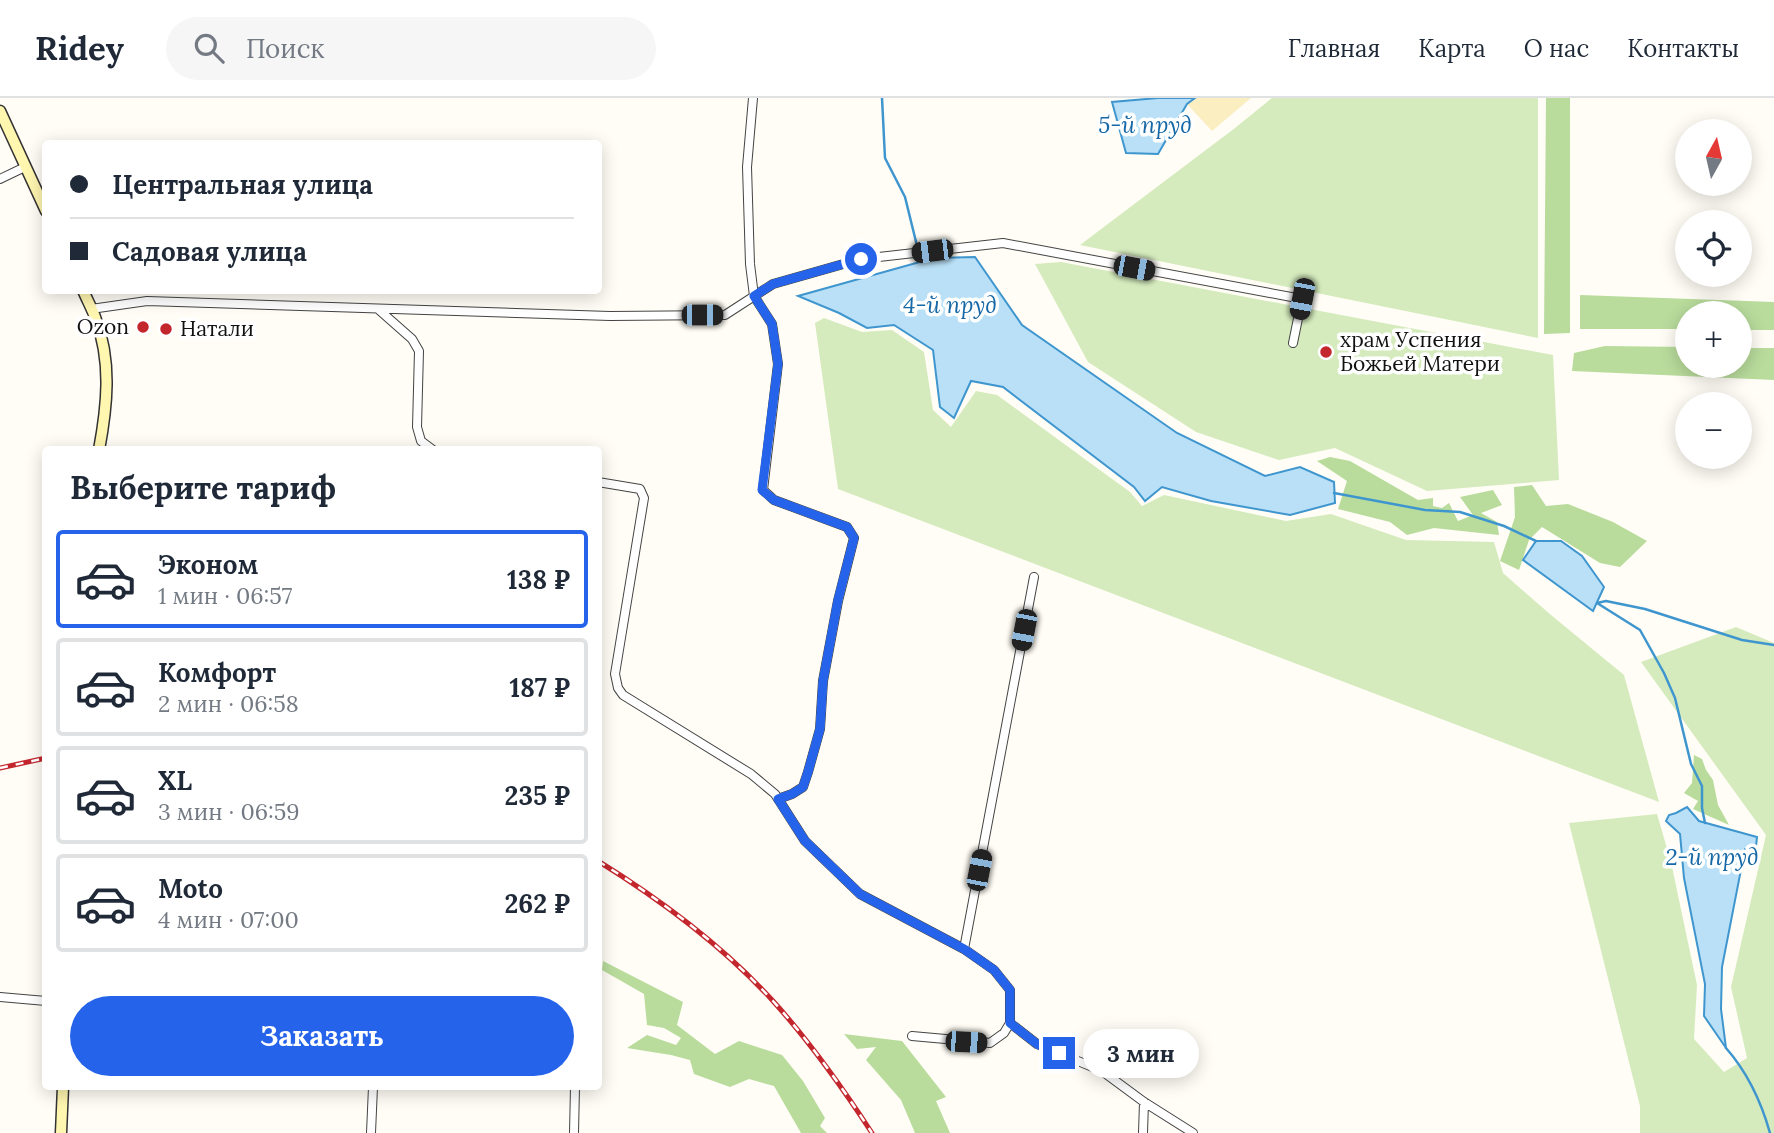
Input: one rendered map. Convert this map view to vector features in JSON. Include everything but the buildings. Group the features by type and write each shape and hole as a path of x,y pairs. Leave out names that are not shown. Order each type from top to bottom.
{"main road":[{"path":"0,111 42,203"},
{"path":"85,294 97,321 104,348 108,383 100,446"},
{"path":"61,1133 63,1090"}],"street":[{"path":"753,98 747,167 750,264 754,296 772,324 778,364 762,490 774,500 847,527 854,538 838,600 823,681 820,729 808,772 803,787 778,799"},
{"path":"0,179 25,167"},
{"path":"91,309 147,301 610,316 725,315 773,284 861,259 1003,243 1302,299 1293,343"},
{"path":"378,308 412,339 419,351 417,427 421,441 428,446"},
{"path":"602,483 640,489 644,498 615,674 618,688 623,695 751,775 775,794 805,841 860,894 964,949 994,970 1010,990 1010,1023 1004,1033 990,1043 912,1035"},
{"path":"964,949 1034,577"},
{"path":"0,997 42,1001"},
{"path":"1010,1023 1037,1044 1101,1071 1193,1133"},
{"path":"370,1133 373,1090"},
{"path":"574,1133 575,1090"},
{"path":"1143,1133 1144,1102"}],"green space":[{"path":"1272,98 1538,98 1538,338 1080,245"},
{"path":"1546,98 1570,98 1570,333 1544,334"},
{"path":"1061,262 1553,355 1559,480 1427,491 1335,448 1279,460 1196,432 1088,362 1035,264"},
{"path":"1580,295 1746,301 1675,301 1675,329 1580,329"},
{"path":"1752,301 1774,302 1774,330 1752,330"},
{"path":"824,318 862,332 892,330 924,352 933,410 951,427 976,391 997,395 1130,492 1142,506 1164,495 1286,521 1331,514 1406,540 1494,542 1503,573 1624,675 1659,802 838,489 815,323"},
{"path":"1605,346 1675,347 1675,376 1572,371 1574,353"},
{"path":"1752,348 1774,348 1774,380 1729,378 1752,378"},
{"path":"1330,457 1350,461 1418,500 1433,498 1433,506 1442,508 1449,503 1458,521 1473,515 1460,497 1493,490 1502,505 1481,513 1497,522 1499,535 1434,528 1407,535 1390,522 1338,509 1347,481 1317,461"},
{"path":"1532,485 1546,506 1568,504 1613,522 1647,541 1620,567 1600,563 1542,527 1529,540 1519,570 1500,561 1515,517 1514,487"},
{"path":"1736,627 1774,643 1774,1133 1640,1133 1640,1106 1569,823 1657,814 1671,862 1697,985 1694,1039 1724,1072 1747,1058 1731,987 1766,835 1641,662"},
{"path":"1694,755 1702,759 1713,780 1718,805 1729,825 1693,809 1698,801 1684,793 1692,783"},
{"path":"603,961 683,1002 677,1025 715,1054 739,1041 782,1055 803,1081 825,1118 820,1126 827,1133 801,1133 774,1086 749,1079 730,1087 694,1074 690,1060 627,1048 647,1035 676,1045 681,1038 664,1028 647,1025 644,994 602,970"},
{"path":"844,1034 902,1041 946,1097 936,1101 950,1133 915,1133 901,1100 866,1060 876,1047 857,1049"}],"sand":[{"path":"1195,98 1251,98 1212,131 1187,104"}],"water":[{"name":"5-й пруд","path":"1195,98 1187,104 1158,154 1126,153 1112,102"},
{"name":"4-й пруд","path":"975,257 1022,325 1177,433 1265,476 1300,467 1334,482 1335,503 1290,515 1211,501 1162,487 1145,501 1134,487 1003,387 971,381 954,418 940,407 933,350 894,325 867,328 798,296 934,258"},
{"path":"1536,541 1561,541 1582,556 1604,587 1593,611 1523,560"},
{"name":"2-й пруд","path":"1687,807 1699,821 1757,837 1756,847 1745,849 1722,967 1721,1009 1726,1048 1704,1016 1705,984 1684,878 1680,834 1666,821 1669,815"}],"waterway":[{"path":"882,98 885,158 905,197 921,262"},
{"path":"1334,493 1425,510 1460,512 1504,526 1536,541"},
{"path":"1597,603 1606,601 1645,609 1742,640 1774,645"},
{"path":"1597,603 1640,630 1664,673 1675,698 1691,764 1702,786 1705,823"},
{"path":"1726,1048 1753,1088 1770,1133"}],"railway":[{"path":"0,768 42,759"},
{"path":"602,864 690,925 754,981 813,1049 872,1133"}],"place":[{"name":"Ozon","path":"143,327"},
{"name":"Натали","path":"166,329"},
{"name":"храм Успения Божьей Матери","path":"1326,352"}],"route":[{"path":"861,259 773,284 754,296 772,324 778,364 762,490 774,500 847,527 854,538 838,600 823,681 820,729 808,772 803,787 778,799 805,841 860,894 964,949 994,970 1010,990 1010,1023 1037,1044 1059,1053"}]}
